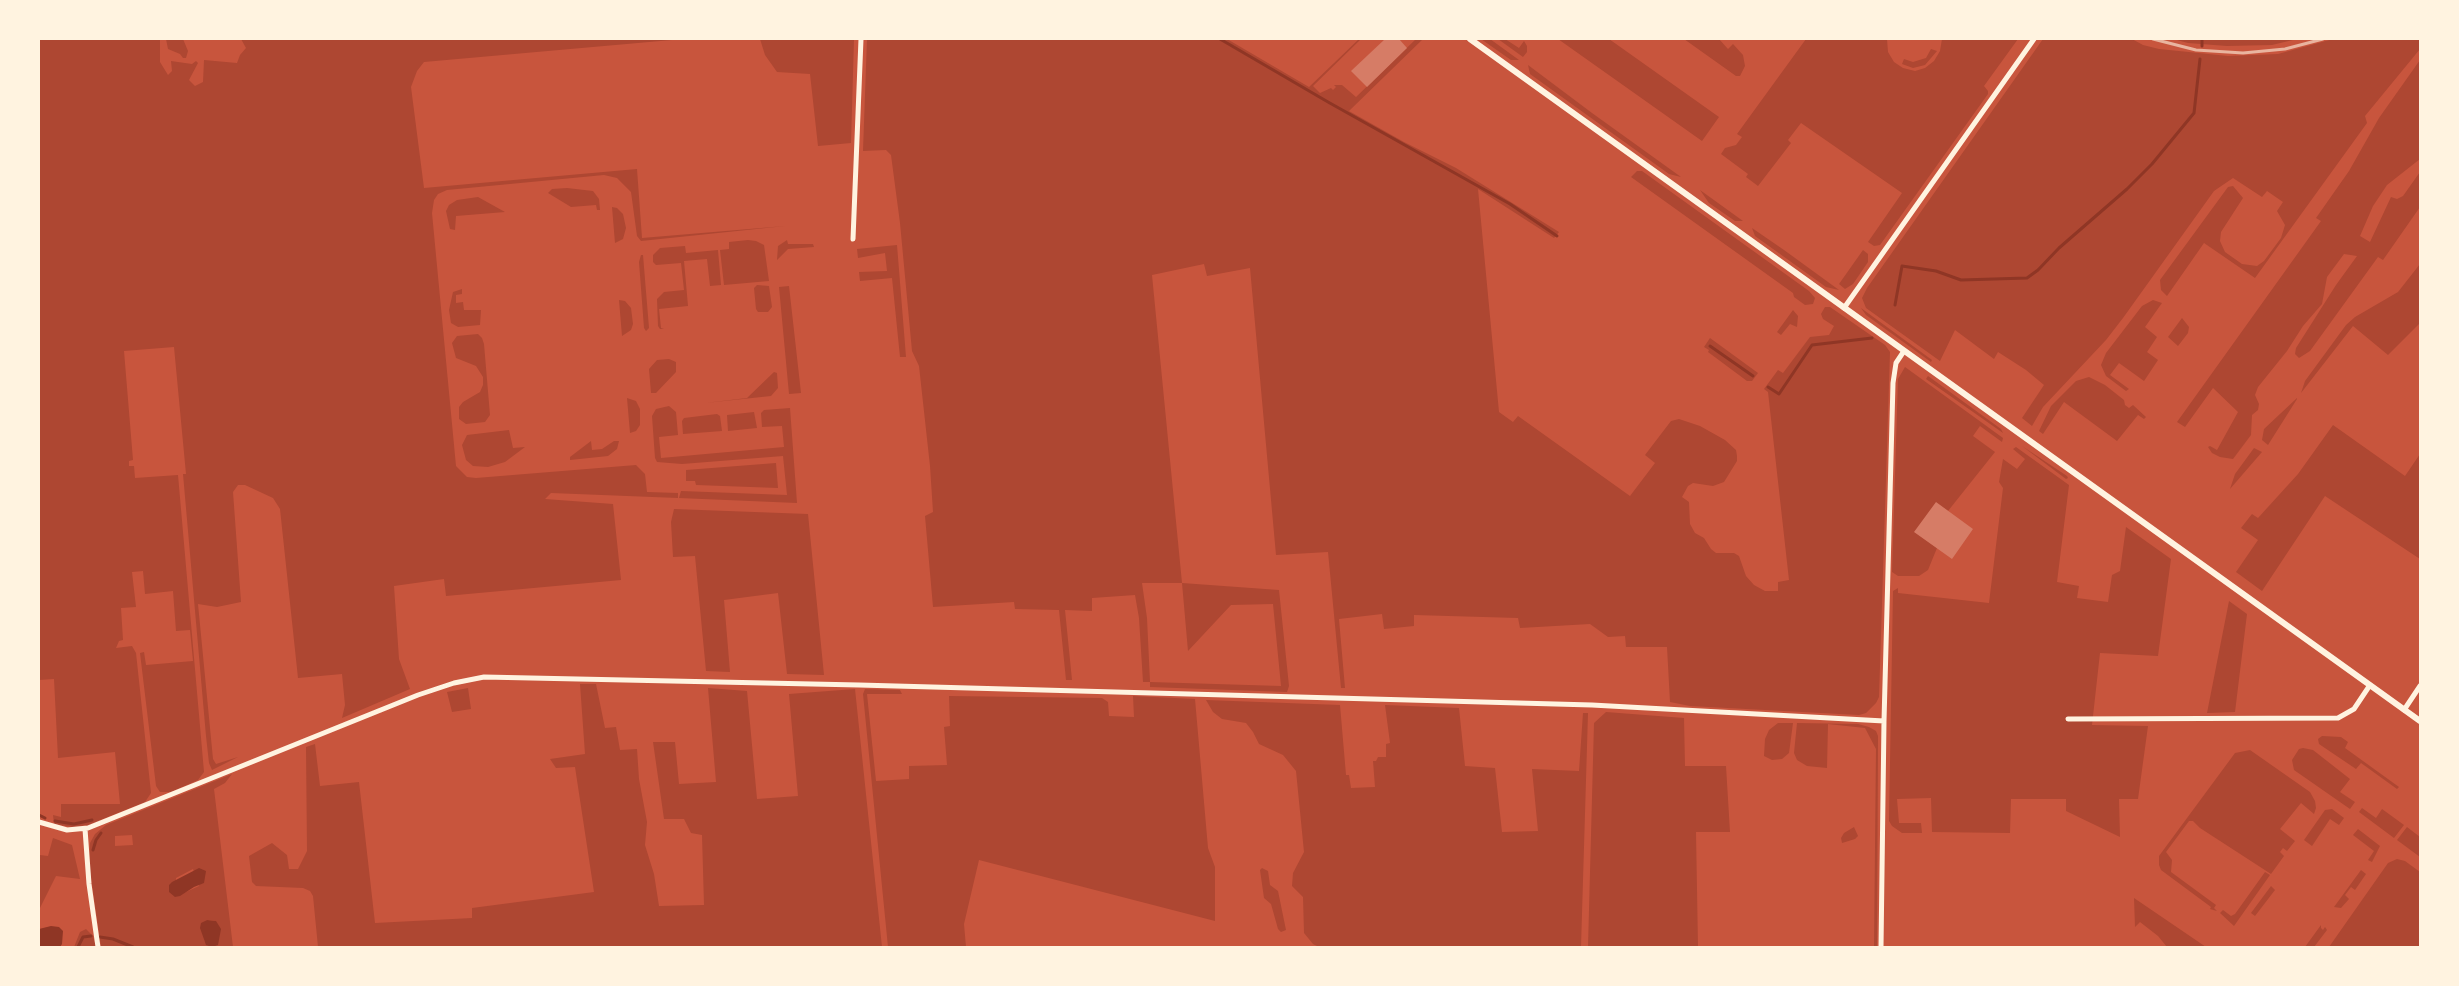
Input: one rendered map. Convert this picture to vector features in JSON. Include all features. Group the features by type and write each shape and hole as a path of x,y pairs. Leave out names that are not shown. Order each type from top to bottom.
{"street":[{"path":"852,238 861,39"},
{"path":"1470,39 2420,721"},
{"path":"1844,308 2034,39"},
{"path":"1881,947 1884,721 1893,383 1896,363 1904,351"},
{"path":"39,822 62,829 85,829 440,687 466,680 510,676 1592,705 1884,721"},
{"path":"2068,719 2338,718 2354,710 2370,685"},
{"path":"2404,710 2420,686"},
{"path":"85,829 89,884 98,947"}],"shaded area":[{"path":"39,39 160,39 160,62 168,75 172,71 171,61 192,64 196,61 198,63 189,80 195,86 203,82 204,60 237,63 240,55 246,48 241,39 683,39 424,62 417,71 411,87 424,188 637,169 642,238 785,226 641,241 637,236 631,192 617,178 604,175 447,190 438,194 434,200 432,213 456,466 467,477 476,478 636,465 645,474 647,492 678,493 678,498 551,493 545,499 613,504 621,580 446,596 444,579 394,586 399,659 410,689 342,718 345,705 342,674 298,678 280,509 273,498 245,485 238,485 233,492 241,602 217,607 198,604 213,759 216,764 238,757 212,770 209,763 206,736 183,474 186,474 174,347 124,351 133,460 129,461 129,466 134,466 135,478 178,475 204,772 198,780 171,792 160,792 156,786 140,653 144,652 146,665 193,661 190,630 176,631 173,591 145,594 143,571 132,572 136,607 121,608 123,640 119,641 116,648 132,646 136,653 151,793 145,802 88,825 72,827 54,824 53,815 61,817 61,804 120,804 115,752 58,758 54,679 39,680"},
{"path":"166,39 183,39 188,51 186,58 168,49"},
{"path":"760,39 854,39 851,143 818,146 810,74 777,72 765,55"},
{"path":"867,39 1227,39 1309,87 1361,39 1313,86 1320,93 1331,88 1333,90 1336,87 1334,85 1342,85 1356,97 1416,39 1423,39 1349,111 1404,142 1456,168 1559,232 1554,238 1478,189 1499,412 1513,422 1518,416 1630,496 1655,463 1645,455 1671,421 1679,419 1700,426 1725,440 1736,450 1737,461 1724,482 1713,486 1693,483 1688,486 1682,497 1689,502 1690,524 1695,533 1704,538 1716,553 1734,553 1739,556 1746,576 1754,585 1765,591 1778,591 1778,582 1789,580 1768,392 1764,389 1778,370 1783,373 1810,337 1829,335 1834,326 1823,319 1821,314 1825,307 1830,307 1885,345 1890,352 1879,697 1876,703 1866,713 1859,715 1690,706 1670,702 1667,647 1626,647 1625,636 1608,637 1590,624 1520,628 1518,618 1414,615 1414,626 1384,629 1382,614 1339,619 1345,688 1341,688 1328,552 1276,555 1250,268 1207,276 1204,264 1152,275 1182,583 1142,583 1147,618 1150,682 1143,682 1139,618 1135,595 1092,598 1092,611 1065,610 1072,680 1066,680 1059,610 1015,609 1014,602 933,607 925,516 933,512 930,466 919,366 912,351 900,223 891,155 886,150 863,151"},
{"path":"1481,39 1490,39 1519,60 1511,60"},
{"path":"1498,39 1505,39 1519,48 1524,41 1527,46 1527,52 1523,57"},
{"path":"1558,39 1609,39 1719,117 1702,141"},
{"path":"1684,39 1719,39 1728,49 1733,44 1743,55 1745,66 1740,76 1736,76"},
{"path":"1806,39 1887,39 1888,52 1894,62 1903,68 1915,71 1925,68 1934,61 1940,51 1942,39 2018,39 1984,86 1988,94 1880,245 1874,246 1868,242 1902,193 1801,123 1788,140 1791,143 1758,186 1746,177 1748,174 1721,154 1725,148 1736,145 1742,137 1737,134"},
{"path":"2043,39 2132,39 2143,45 2159,49 2228,56 2278,54 2333,39 2420,39 2420,49 2365,116 2367,123 2255,278 2204,243 2167,296 2161,290 2160,280 2228,187 2233,186 2243,198 2221,232 2220,241 2225,252 2242,264 2257,266 2264,261 2281,238 2285,225 2277,211 2283,202 2267,191 2262,197 2233,178 2214,191 2106,340 2043,407 2032,426 2022,418 2044,385 2026,370 1998,352 1994,359 1955,330 1940,361 1866,308 1862,298 1867,288"},
{"path":"2173,39 2297,39 2272,45 2227,46 2188,43"},
{"path":"1931,49 1937,51 1925,65 1913,68 1902,64 1904,59 1913,62 1926,58"},
{"path":"2420,60 2420,159 2387,185 2373,206 2360,236 2370,242 2391,197 2397,199 2403,196 2420,172 2420,207 2383,260 2378,257 2310,351 2299,358 2295,354 2296,348 2357,256 2344,254 2327,277 2322,304 2303,326 2287,351 2258,387 2255,395 2259,404 2258,410 2252,415 2251,435 2233,459 2220,457 2212,453 2208,447 2210,446 2217,450 2238,412 2213,388 2185,427 2177,422 2321,221 2316,218 2349,171 2379,118"},
{"path":"1528,65 1681,177 1669,174 1530,74"},
{"path":"1637,171 1642,171 1809,291 1815,298 1813,304 1805,305 1794,297 1793,293 1631,177"},
{"path":"567,188 593,191 599,199 600,210 597,210 596,205 571,207 548,193 552,189"},
{"path":"1700,190 1743,221 1735,221 1709,203"},
{"path":"478,197 505,212 456,216 455,230 450,229 446,211 449,205 457,200"},
{"path":"612,207 617,208 623,214 626,228 623,239 615,243"},
{"path":"1752,228 1839,290 1826,287 1755,236"},
{"path":"748,240 764,245 769,281 724,285 720,250 729,249 729,242"},
{"path":"787,240 788,244 813,244 814,247 788,249 777,260 778,246"},
{"path":"897,245 906,357 900,357 892,278 860,281 859,272 887,271 885,253 858,258 857,249"},
{"path":"685,246 686,253 718,250 721,285 710,286 707,259 684,261 688,306 659,309 661,328 664,329 660,329 658,326 657,299 664,292 684,290 681,263 656,265 653,262 653,255 660,248"},
{"path":"1863,250 1868,254 1868,262 1853,284 1845,289 1839,284"},
{"path":"641,255 643,255 649,328 646,331 644,328 639,262"},
{"path":"2420,264 2420,323 2388,355 2353,326 2301,393 2305,381 2346,325 2355,317 2398,292"},
{"path":"757,285 769,286 772,307 768,312 758,312 756,309 754,288"},
{"path":"789,286 801,393 789,394 779,287"},
{"path":"462,289 462,294 456,295 456,303 463,302 464,310 481,310 480,325 458,327 451,323 449,310 453,292"},
{"path":"619,300 625,301 631,308 633,324 631,330 622,336"},
{"path":"2153,300 2162,303 2145,327 2157,337 2147,352 2158,360 2144,381 2119,363 2110,375 2129,389 2126,391 2106,376 2101,365 2106,353 2142,306"},
{"path":"1861,308 1932,360 1931,362 1866,315"},
{"path":"1793,310 1798,316 1797,327 1790,324 1781,335 1777,332"},
{"path":"2182,318 2189,327 2188,333 2178,346 2168,337"},
{"path":"478,334 484,344 490,415 485,422 466,424 459,419 459,407 463,402 480,392 483,385 483,377 476,366 456,358 452,343 457,336"},
{"path":"1710,338 1758,373 1752,381 1747,381 1708,352 1709,350 1704,347"},
{"path":"669,359 676,362 676,372 656,393 651,393 649,369 657,360"},
{"path":"1905,367 2003,438 2002,442 1980,426 1973,436 1995,452 1948,511 1936,503 1915,532 1937,548 1928,570 1919,576 1898,576 1892,572 1898,379"},
{"path":"774,372 777,373 778,388 771,396 705,403 747,398"},
{"path":"1928,376 2001,429 2003,433 1926,379"},
{"path":"2089,377 2105,385 2124,400 2125,405 2129,408 2133,405 2146,417 2144,419 2138,415 2117,441 2064,402 2043,434 2039,431 2051,406 2076,381"},
{"path":"627,398 636,401 640,409 640,425 636,431 630,433"},
{"path":"2297,398 2268,445 2262,440 2264,429"},
{"path":"669,406 676,412 678,435 659,437 661,458 784,447 782,426 762,427 761,413 764,410 790,408 797,503 679,498 681,491 787,495 783,456 682,464 657,462 655,458 652,416 656,409"},
{"path":"754,412 757,428 728,431 727,415"},
{"path":"717,414 720,416 722,431 683,434 682,421 684,418"},
{"path":"2333,425 2405,476 2420,454 2420,559 2325,496 2262,591 2236,572 2258,540 2241,528 2252,514 2258,518 2298,474"},
{"path":"509,430 513,448 525,447 505,462 488,467 473,466 466,460 462,445 467,435"},
{"path":"591,441 592,450 602,449 614,441 619,441 617,449 608,456 570,460 570,457"},
{"path":"2022,446 2067,476 2068,478 2066,479"},
{"path":"2016,447 2069,485 2057,582 2079,586 2077,598 2108,602 2112,575 2120,571 2126,527 2171,559 2158,656 2100,653 2092,725 2148,726 2138,799 2119,799 2120,837 2066,811 2066,799 2011,799 2010,833 1932,832 1931,798 1897,799 1899,823 1921,823 1922,833 1902,833 1892,826 1889,821 1893,591 1898,588 1898,593 1989,603 2003,488 1999,482 2003,459 2017,469 2025,459 2013,449"},
{"path":"2254,448 2262,452 2230,489 2235,474"},
{"path":"776,463 778,488 696,485 695,481 686,481 686,470"},
{"path":"674,509 808,514 824,675 787,674 778,593 724,600 730,672 706,671 695,556 673,557 671,522"},
{"path":"1182,583 1279,590 1289,686 1287,692 1150,687 1150,682 1281,686 1273,604 1231,605 1188,651"},
{"path":"2229,601 2247,614 2235,712 2207,713"},
{"path":"580,684 596,684 605,728 616,727 620,750 637,749 639,779 647,822 645,845 654,874 659,906 704,905 702,835 691,833 684,819 664,819 653,742 675,742 679,784 716,782 708,688 747,691 757,799 798,796 789,694 855,689 882,947 318,947 313,896 310,891 303,888 256,886 252,882 249,856 272,843 287,855 289,869 298,869 307,851 306,747 315,744 320,786 359,782 375,923 472,918 472,908 594,892 575,767 556,768 550,759 585,754"},
{"path":"468,688 471,709 452,712 447,692"},
{"path":"865,689 900,690 902,694 867,694 876,781 909,779 909,766 947,765 944,727 950,726 949,696 1102,698 1108,702 1109,716 1134,717 1133,696 1195,699 1208,848 1215,867 1215,921 979,860 964,924 966,947 888,947 863,694"},
{"path":"1206,700 1340,705 1346,775 1349,775 1351,788 1375,787 1373,761 1376,761 1378,757 1386,757 1386,744 1390,743 1385,705 1459,708 1465,766 1495,768 1502,832 1538,831 1532,769 1579,771 1583,713 1588,713 1581,947 1319,947 1313,944 1304,933 1303,897 1292,886 1293,873 1304,852 1296,771 1283,755 1259,744 1246,723 1222,719 1213,712"},
{"path":"1606,712 1684,718 1685,766 1726,766 1730,832 1696,832 1698,947 1588,947 1594,723"},
{"path":"1778,723 1793,723 1789,753 1782,759 1772,760 1764,756 1765,739 1769,730"},
{"path":"1797,723 1858,724 1876,731 1878,736 1877,947 1874,947 1876,749 1865,728 1828,724 1827,768 1807,766 1797,760 1794,753"},
{"path":"2322,736 2341,737 2348,742 2345,748 2399,787 2397,789 2361,763 2356,769 2319,744 2318,739"},
{"path":"2299,749 2313,750 2350,779 2340,792 2355,802 2350,809 2294,770 2292,760"},
{"path":"2250,750 2310,792 2315,801 2316,808 2314,814 2301,803 2280,829 2295,841 2287,851 2283,848 2280,852 2284,856 2271,874 2200,828 2193,821 2189,821 2166,852 2172,860 2171,872 2216,905 2214,908 2217,911 2210,909 2211,907 2161,870 2159,856 2235,753"},
{"path":"232,774 225,783 214,789 233,947 101,947 89,864 90,843 95,834 106,825","holes":["132,835 133,845 115,846 115,836","193,869 199,886 175,897 176,878","207,920 216,921 205,942 201,924"]},
{"path":"2362,808 2376,818 2382,809 2404,825 2394,838 2359,812"},
{"path":"2332,809 2344,818 2339,825 2330,819 2312,846 2304,840 2325,810"},
{"path":"1854,827 1858,836 1855,839 1842,843 1841,838 1844,833"},
{"path":"2407,827 2420,837 2420,857 2397,840"},
{"path":"2358,829 2380,846 2372,862 2368,860 2374,851 2353,835"},
{"path":"53,838 72,845 80,879 56,876 39,910 40,855 48,856"},
{"path":"2397,859 2405,861 2420,872 2420,947 2329,947 2388,863"},
{"path":"199,868 206,871 204,883 180,896 175,897 169,892 169,885 172,882"},
{"path":"1262,868 1268,871 1270,885 1278,891 1286,930 1281,932 1278,929 1271,904 1264,898 1260,870"},
{"path":"2361,870 2366,874 2355,890 2351,887 2345,895 2349,899 2341,908 2334,907"},
{"path":"2265,872 2270,875 2234,926 2220,913 2223,910 2231,916 2235,914"},
{"path":"2271,886 2275,890 2255,916 2251,913"},
{"path":"2134,898 2206,947 2167,947 2158,936 2140,922 2135,927"},
{"path":"207,920 216,921 221,929 218,945 212,947 206,945 200,928 201,923"},
{"path":"2321,925 2323,930 2325,927 2327,930 2314,947 2305,947"},
{"path":"51,926 59,927 63,931 62,944 60,947 39,946 39,929"},
{"path":"86,929 93,936 96,947 74,947 80,932"}],"building":[{"path":"1385,39 1399,39 1407,48 1367,87 1351,71"},
{"path":"1936,502 1973,529 1952,559 1914,532"}],"waterway":[{"path":"1220,39 1510,204 1557,236"},
{"path":"2202,39 2202,46"},
{"path":"1895,305 1902,266 1936,271 1961,280 2027,278 2038,270 2059,248 2127,189 2152,164 2194,113 2200,59"},
{"path":"1768,387 1779,394 1812,345 1872,338"},
{"path":"1710,346 1753,376"},
{"path":"39,815 45,818"},
{"path":"55,821 74,824 92,820"},
{"path":"93,850 96,840 101,833"},
{"path":"78,947 83,937 91,936"},
{"path":"100,937 113,939 133,947"}],"railway":[{"path":"2153,39 2196,50 2243,53 2285,49 2323,39"}]}
